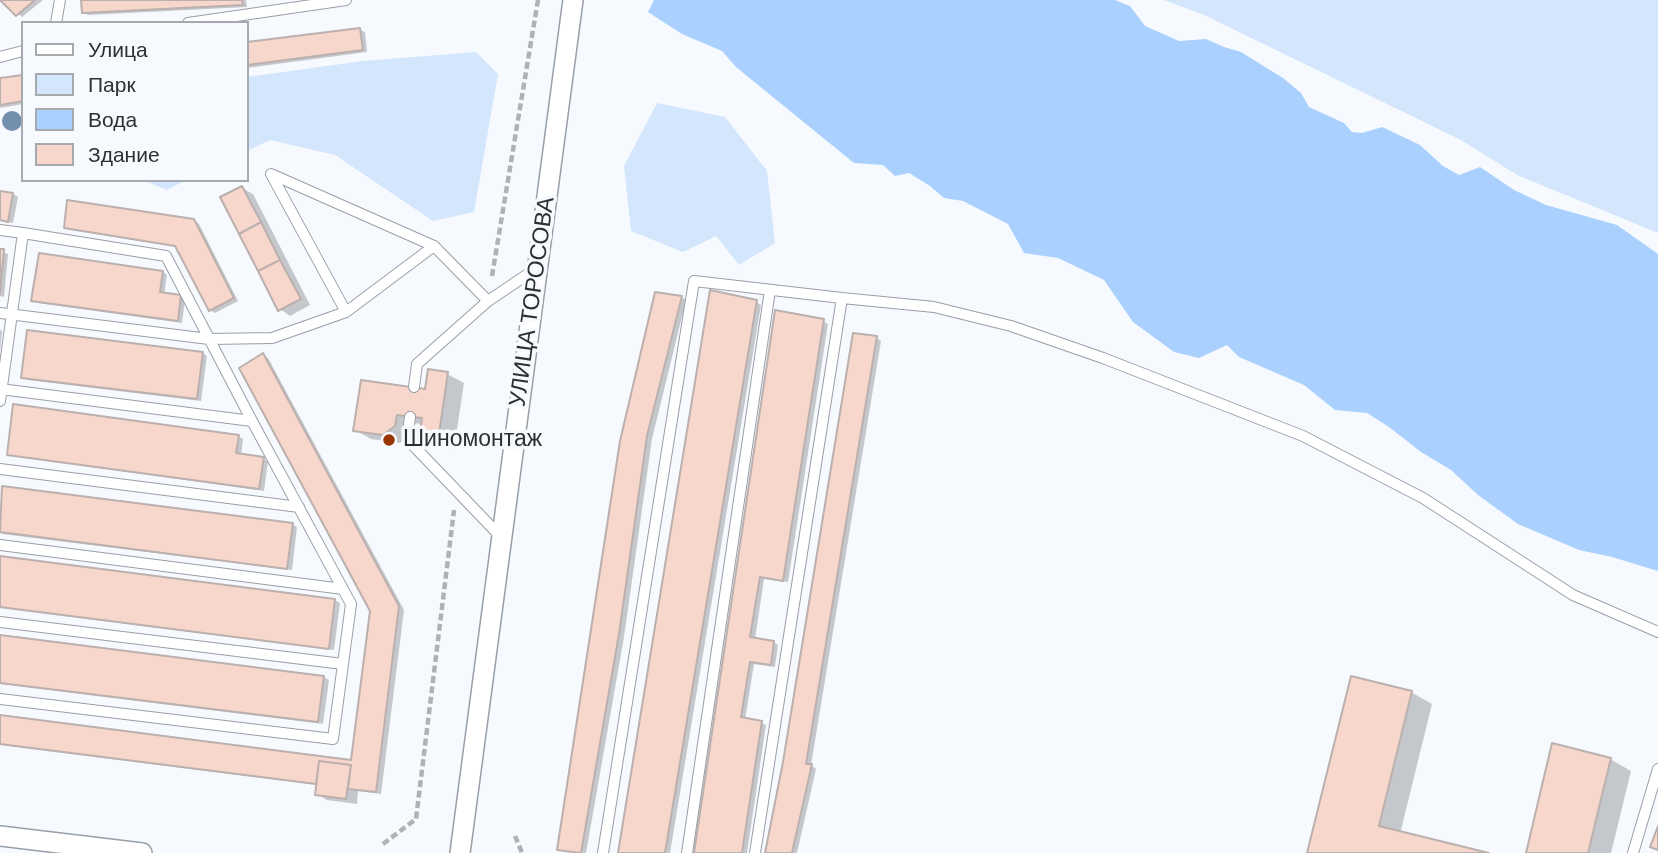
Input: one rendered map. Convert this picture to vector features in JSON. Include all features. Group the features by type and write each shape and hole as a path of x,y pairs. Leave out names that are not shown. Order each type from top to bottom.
{"street":[{"name":"УЛИЦА ТОРОСОВА","path":"460,853 573,0"},
{"path":"0,836 142,853"}],"lane":[{"path":"56,21 60,0"},
{"path":"202,21 346,0"},
{"path":"0,57 21,52"},
{"path":"345,313 271,174 434,246 488,301"},
{"path":"0,230 166,256 351,604 333,739 0,699"},
{"path":"0,401 23,233"},
{"path":"0,313 209,340 272,338 345,313 434,246"},
{"path":"414,387 417,364 488,301 537,268"},
{"path":"603,853 694,281 934,307 1011,326 1104,358 1303,436 1423,498 1573,595 1658,632"},
{"path":"687,853 770,290"},
{"path":"755,853 842,298"},
{"path":"1,389 252,421"},
{"path":"410,416 407,439 501,537"},
{"path":"0,469 299,507"},
{"path":"0,545 343,589"},
{"path":"0,622 343,664"},
{"path":"1633,853 1658,769"}],"path":[{"path":"488,301 538,0"},
{"path":"383,844 415,819 456,491"},
{"path":"515,836 522,853"}],"green space":[{"path":"1164,0 1658,0 1658,233 1517,175 1461,140 1204,15"},
{"path":"476,52 498,74 474,212 433,221 335,155 270,140 248,151 248,77 363,61"},
{"path":"657,103 725,117 767,171 775,243 739,265 716,236 683,252 631,231 624,166"},
{"path":"147,182 182,182 167,190"}],"water":[{"path":"654,0 1115,0 1130,6 1145,26 1179,41 1206,39 1241,52 1283,78 1301,93 1309,107 1344,123 1352,132 1362,133 1382,127 1420,145 1443,166 1459,175 1480,167 1514,190 1546,205 1617,225 1658,254 1658,571 1579,550 1518,524 1478,495 1451,470 1367,413 1335,410 1304,385 1239,357 1227,345 1199,358 1174,352 1133,322 1104,280 1058,258 1024,253 1008,224 963,201 944,198 909,173 895,176 883,165 854,163 736,67 722,51 682,34 648,12"}],"building":[{"path":"0,0 35,0 16,16"},
{"path":"81,0 242,0 243,5 82,13"},
{"path":"360,28 363,50 248,65 248,42"},
{"path":"21,75 21,101 0,105 0,78"},
{"path":"242,186 261,222 239,234 220,197"},
{"path":"0,191 13,193 8,222 0,220"},
{"path":"67,200 194,219 234,298 209,311 175,246 64,228"},
{"path":"261,222 280,260 258,271 239,234"},
{"path":"0,249 4,249 0,294"},
{"path":"39,253 163,271 160,292 181,295 178,321 31,301"},
{"path":"280,260 301,299 278,311 258,271"},
{"path":"710,290 757,300 665,853 618,853"},
{"path":"655,292 682,296 647,436 619,634 581,853 557,850 620,441"},
{"path":"775,310 824,319 783,581 760,577 750,637 774,641 771,665 750,662 741,717 762,721 742,853 694,853"},
{"path":"27,330 203,352 197,399 21,378"},
{"path":"853,333 877,336 806,764 812,764 792,853 765,853 783,762"},
{"path":"263,353 399,606 376,792 348,789 351,765 319,761 316,784 0,744 0,715 351,760 370,611 239,368"},
{"path":"428,369 448,372 438,441 419,439 422,418 397,415 395,426 383,435 353,431 361,380 425,389"},
{"path":"13,404 239,435 236,453 264,457 259,489 7,455"},
{"path":"2,486 293,523 287,569 0,532"},
{"path":"0,556 335,599 329,649 0,607"},
{"path":"0,635 324,676 318,722 0,683"},
{"path":"1351,676 1412,691 1379,826 1489,853 1307,853"},
{"path":"1552,743 1611,758 1588,853 1526,853"},
{"path":"319,761 351,765 346,799 315,795"},
{"path":"1658,826 1658,850 1650,847"}],"place":[{"name":"Шиномонтаж","path":"389,440"}]}
